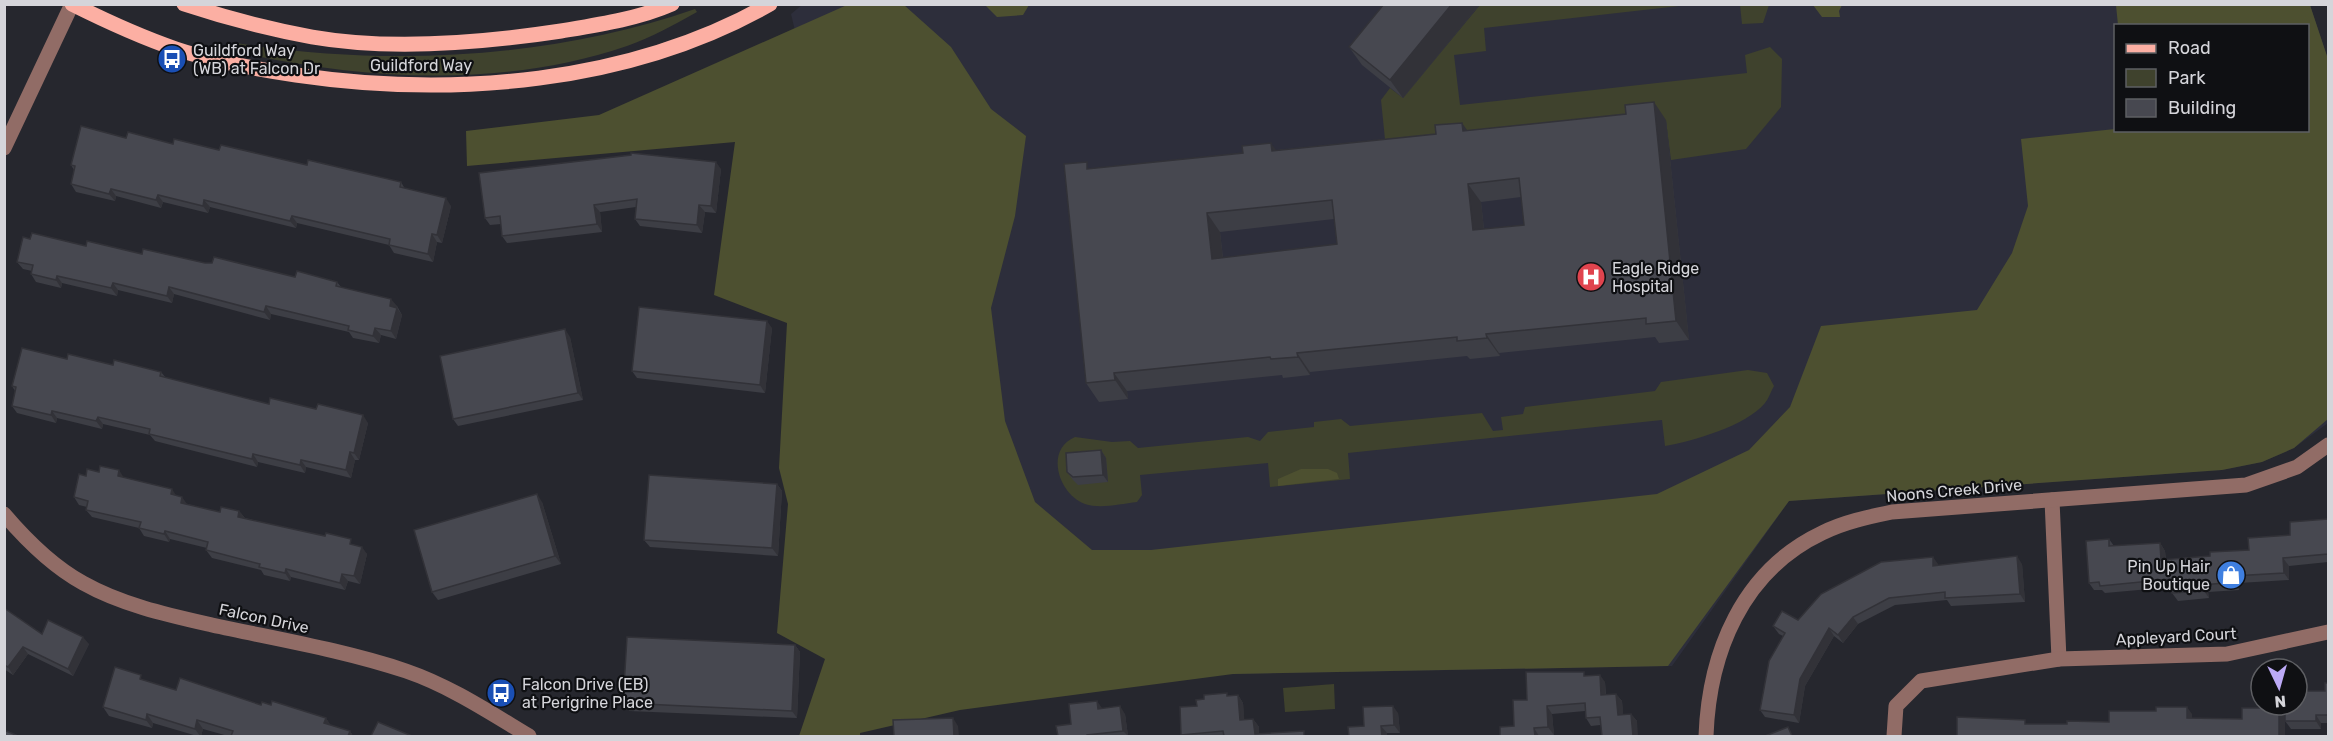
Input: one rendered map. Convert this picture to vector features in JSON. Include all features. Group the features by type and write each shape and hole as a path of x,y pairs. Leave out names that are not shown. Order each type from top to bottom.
{"main road":[{"name":"Guildford Way","path":"184,4 233,20 313,37 405,44 508,39 593,26 672,4"},
{"name":"Guildford Way","path":"72,5 176,49 252,68 344,82 431,87 516,82 603,67 677,45 770,4"}],"street":[{"path":"4,148 72,5"},
{"name":"Noons Creek Drive","path":"1706,736 1712,680 1720,648 1735,617 1754,587 1785,558 1820,534 1851,521 1892,512 2246,485 2297,467 2328,445"},
{"path":"2052,500 2059,659"},
{"name":"Falcon Drive","path":"4,514 22,536 53,563 83,583 122,600 166,614 363,658 407,671 450,689 529,736"},
{"name":"Appleyard Court","path":"1894,736 1896,706 1921,681 2059,659 2227,654 2328,632"}],"shaded area":[{"name":"Eagle Ridge Hospital","path":"803,4 2310,5 2328,59 2328,423 2294,448 2262,462 2222,470 1789,501 1672,666 950,679 791,14"}],"green space":[{"path":"847,5 904,5 951,47 991,109 1026,136 1015,216 991,308 1005,421 1035,502 1092,550 1151,550 1657,494 1749,450 1790,407 1821,326 1977,310 2012,253 2028,206 2021,139 2114,129 2114,132 2309,132 2309,24 2118,24 2116,5 2310,5 2328,59 2328,419 2294,448 2262,462 2222,470 1789,501 1668,666 1233,674 960,710 860,733 860,736 799,736 825,659 777,633 788,504 779,468 787,323 714,295 735,142 467,166 466,131 599,115"},
{"path":"985,5 1029,5 1023,15 997,17"},
{"path":"1480,5 1688,5 1484,28 1486,51 1454,55 1460,105 1747,73 1745,55 1770,47 1782,59 1781,107 1746,149 1671,160 1666,121 1387,159 1381,100 1390,88 1403,98"},
{"path":"1740,5 1769,5 1763,23 1742,24"},
{"path":"1813,5 1842,5 1839,11 1840,17 1822,17"},
{"path":"695,9 697,12 680,22 627,46 579,60 530,69 481,74 431,76 381,74 282,61 234,51 236,43 351,55 468,54 584,39 640,26"},
{"path":"1748,370 1767,373 1774,386 1766,401 1756,411 1745,419 1718,431 1665,446 1662,420 1348,453 1350,479 1270,487 1268,463 1140,475 1142,495 1137,502 1104,506 1085,504 1076,499 1068,492 1059,472 1060,452 1065,443 1075,437 1112,442 1130,441 1138,448 1248,437 1260,441 1268,432 1314,427 1314,422 1341,419 1350,426 1482,413 1493,431 1503,430 1501,417 1523,414 1525,407 1655,391 1661,382"},
{"path":"1301,469 1328,469 1337,473 1339,479 1278,486 1278,479"},
{"path":"1334,684 1335,709 1285,712 1283,688"}],"building":[{"path":"1384,4 1452,4 1390,80 1349,47"},
{"name":"Eagle Ridge Hospital","path":"1654,102 1676,321 1646,324 1646,318 1486,334 1487,338 1457,341 1457,337 1297,353 1298,357 1271,359 1270,357 1114,373 1115,380 1086,383 1064,164 1087,162 1087,169 1243,153 1242,146 1271,143 1272,151 1436,134 1435,125 1462,123 1463,131 1626,114 1625,105","holes":["1519,178 1524,225 1473,230 1468,184","1332,200 1337,244 1212,259 1207,213"]},
{"path":"81,126 126,138 128,132 173,144 174,139 219,150 221,145 307,165 308,160 401,182 400,187 446,198 437,235 432,234 428,254 389,245 390,239 292,216 290,221 204,200 203,206 158,195 156,200 111,189 109,194 71,184 75,166 71,165"},
{"path":"631,153 716,162 711,206 699,205 697,225 635,219 637,199 594,205 597,224 502,236 500,216 485,218 479,173 631,155"},
{"path":"32,233 86,246 87,241 142,254 143,249 205,263 212,263 214,257 295,277 297,271 337,282 336,286 391,299 390,306 397,308 391,331 375,328 373,336 348,330 349,326 266,306 264,312 169,287 167,296 113,283 111,288 57,276 56,280 31,274 33,265 17,262 23,237 30,239"},
{"path":"639,307 767,321 760,385 632,371"},
{"path":"565,329 578,393 453,419 440,356"},
{"path":"22,348 67,359 68,354 113,365 114,360 161,372 160,376 269,404 270,398 316,409 318,404 363,415 354,453 350,452 346,470 301,460 300,465 253,454 252,459 149,434 150,429 98,417 96,421 52,411 51,415 12,406 16,387 12,386"},
{"path":"1101,450 1103,475 1073,477 1067,472 1066,453"},
{"path":"100,466 119,470 118,476 172,489 171,494 182,497 181,503 220,512 221,507 239,511 238,517 325,536 326,533 351,539 350,544 362,547 354,576 342,574 340,583 286,569 285,573 259,567 260,564 206,550 208,542 165,531 164,534 139,528 141,522 86,510 88,501 74,497 79,474 86,476 87,469 99,472"},
{"path":"649,475 777,484 772,548 644,540"},
{"path":"537,494 555,556 432,592 414,530"},
{"path":"2328,519 2328,554 2283,558 2284,573 2233,576 2234,582 2203,585 2204,591 2172,593 2171,579 2100,586 2099,582 2089,583 2086,541 2109,539 2109,546 2160,543 2161,560 2210,556 2210,552 2249,550 2248,538 2290,535 2290,522"},
{"path":"2017,556 2020,594 1945,598 1945,592 1889,598 1853,617 1838,635 1829,628 1800,679 1794,715 1760,710 1769,661 1785,633 1773,626 1782,611 1798,620 1821,594 1881,562 1933,557 1933,566"},
{"path":"4,608 42,634 48,620 83,637 68,669 23,647 8,667 4,665"},
{"path":"627,637 795,645 792,711 623,703"},
{"path":"115,667 141,675 140,679 176,690 180,678 261,705 262,702 271,705 272,701 326,718 324,723 350,731 348,736 231,736 233,731 197,720 195,729 147,714 146,720 103,707"},
{"path":"1526,672 1584,672 1584,676 1600,675 1601,695 1616,694 1618,715 1631,714 1633,736 1602,736 1600,717 1586,718 1585,703 1547,706 1548,727 1534,728 1535,736 1500,736 1500,727 1514,726 1513,700 1527,700"},
{"path":"2325,683 2328,683 2328,715 2316,715 2316,721 2285,721 2285,717 2309,717 2309,691 2325,691"},
{"path":"1227,693 1227,696 1238,695 1240,720 1253,719 1255,734 1304,731 1304,736 1224,736 1223,731 1181,735 1180,707 1197,706 1196,700 1204,699 1204,695"},
{"path":"1097,701 1098,709 1120,706 1123,731 1087,736 1058,736 1056,726 1071,724 1069,704"},
{"path":"1393,706 1394,725 1381,726 1382,736 1349,736 1348,727 1364,726 1363,707"},
{"path":"2156,707 2187,707 2187,718 2242,719 2242,708 2249,708 2249,717 2279,717 2279,736 1957,736 1957,717 2025,720 2025,724 2067,724 2067,721 2109,722 2109,711 2156,711"},
{"path":"953,718 954,736 894,736 893,720"},
{"path":"378,722 412,736 371,736"},
{"path":"1788,727 1792,736 1765,736"},
{"path":"4,730 18,736 4,736"}],"place":[{"name":"Guildford Way (WB) at Falcon Dr","path":"172,59"},
{"name":"Eagle Ridge Hospital","path":"1591,277"},
{"name":"Pin Up Hair Boutique","path":"2231,575"},
{"name":"Falcon Drive (EB) at Perigrine Place","path":"501,693"}]}
